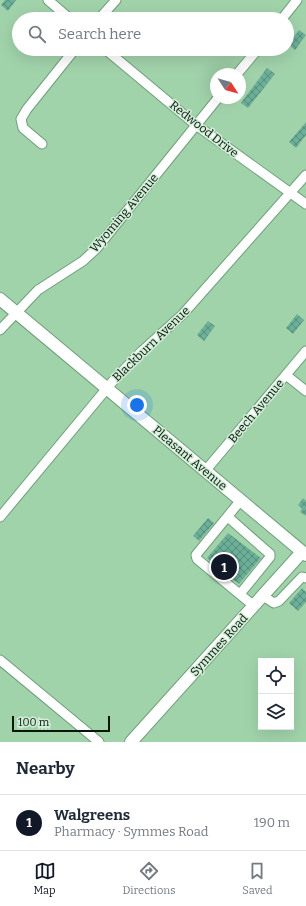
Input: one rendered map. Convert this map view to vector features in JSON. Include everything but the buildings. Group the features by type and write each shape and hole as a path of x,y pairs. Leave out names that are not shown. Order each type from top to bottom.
{"main road":[{"name":"Pleasant Avenue","path":"0,299 305,552"},
{"name":"Symmes Road","path":"131,742 263,596 305,552"}],"street":[{"path":"48,0 62,12"},
{"path":"105,12 116,0"},
{"path":"288,12 297,0"},
{"path":"42,144 23,128 21,119 27,109 69,56"},
{"name":"Redwood Drive","path":"113,56 196,125 306,204"},
{"path":"243,68 252,56"},
{"name":"Wyoming Avenue","path":"0,330 15,312 38,290 83,261 97,248 213,104"},
{"name":"Blackburn Avenue","path":"0,517 107,388 142,351 184,314 291,194 306,175"},
{"name":"Beech Avenue","path":"206,470 306,351"},
{"path":"286,375 306,391"},
{"path":"241,500 196,555 197,559 254,606"},
{"path":"228,517 270,554 270,557 240,594"},
{"path":"263,596 274,603 279,601 302,577 306,578"},
{"path":"0,660 99,742"}],"place":[{"name":"Walgreens","path":"224,567"}]}
